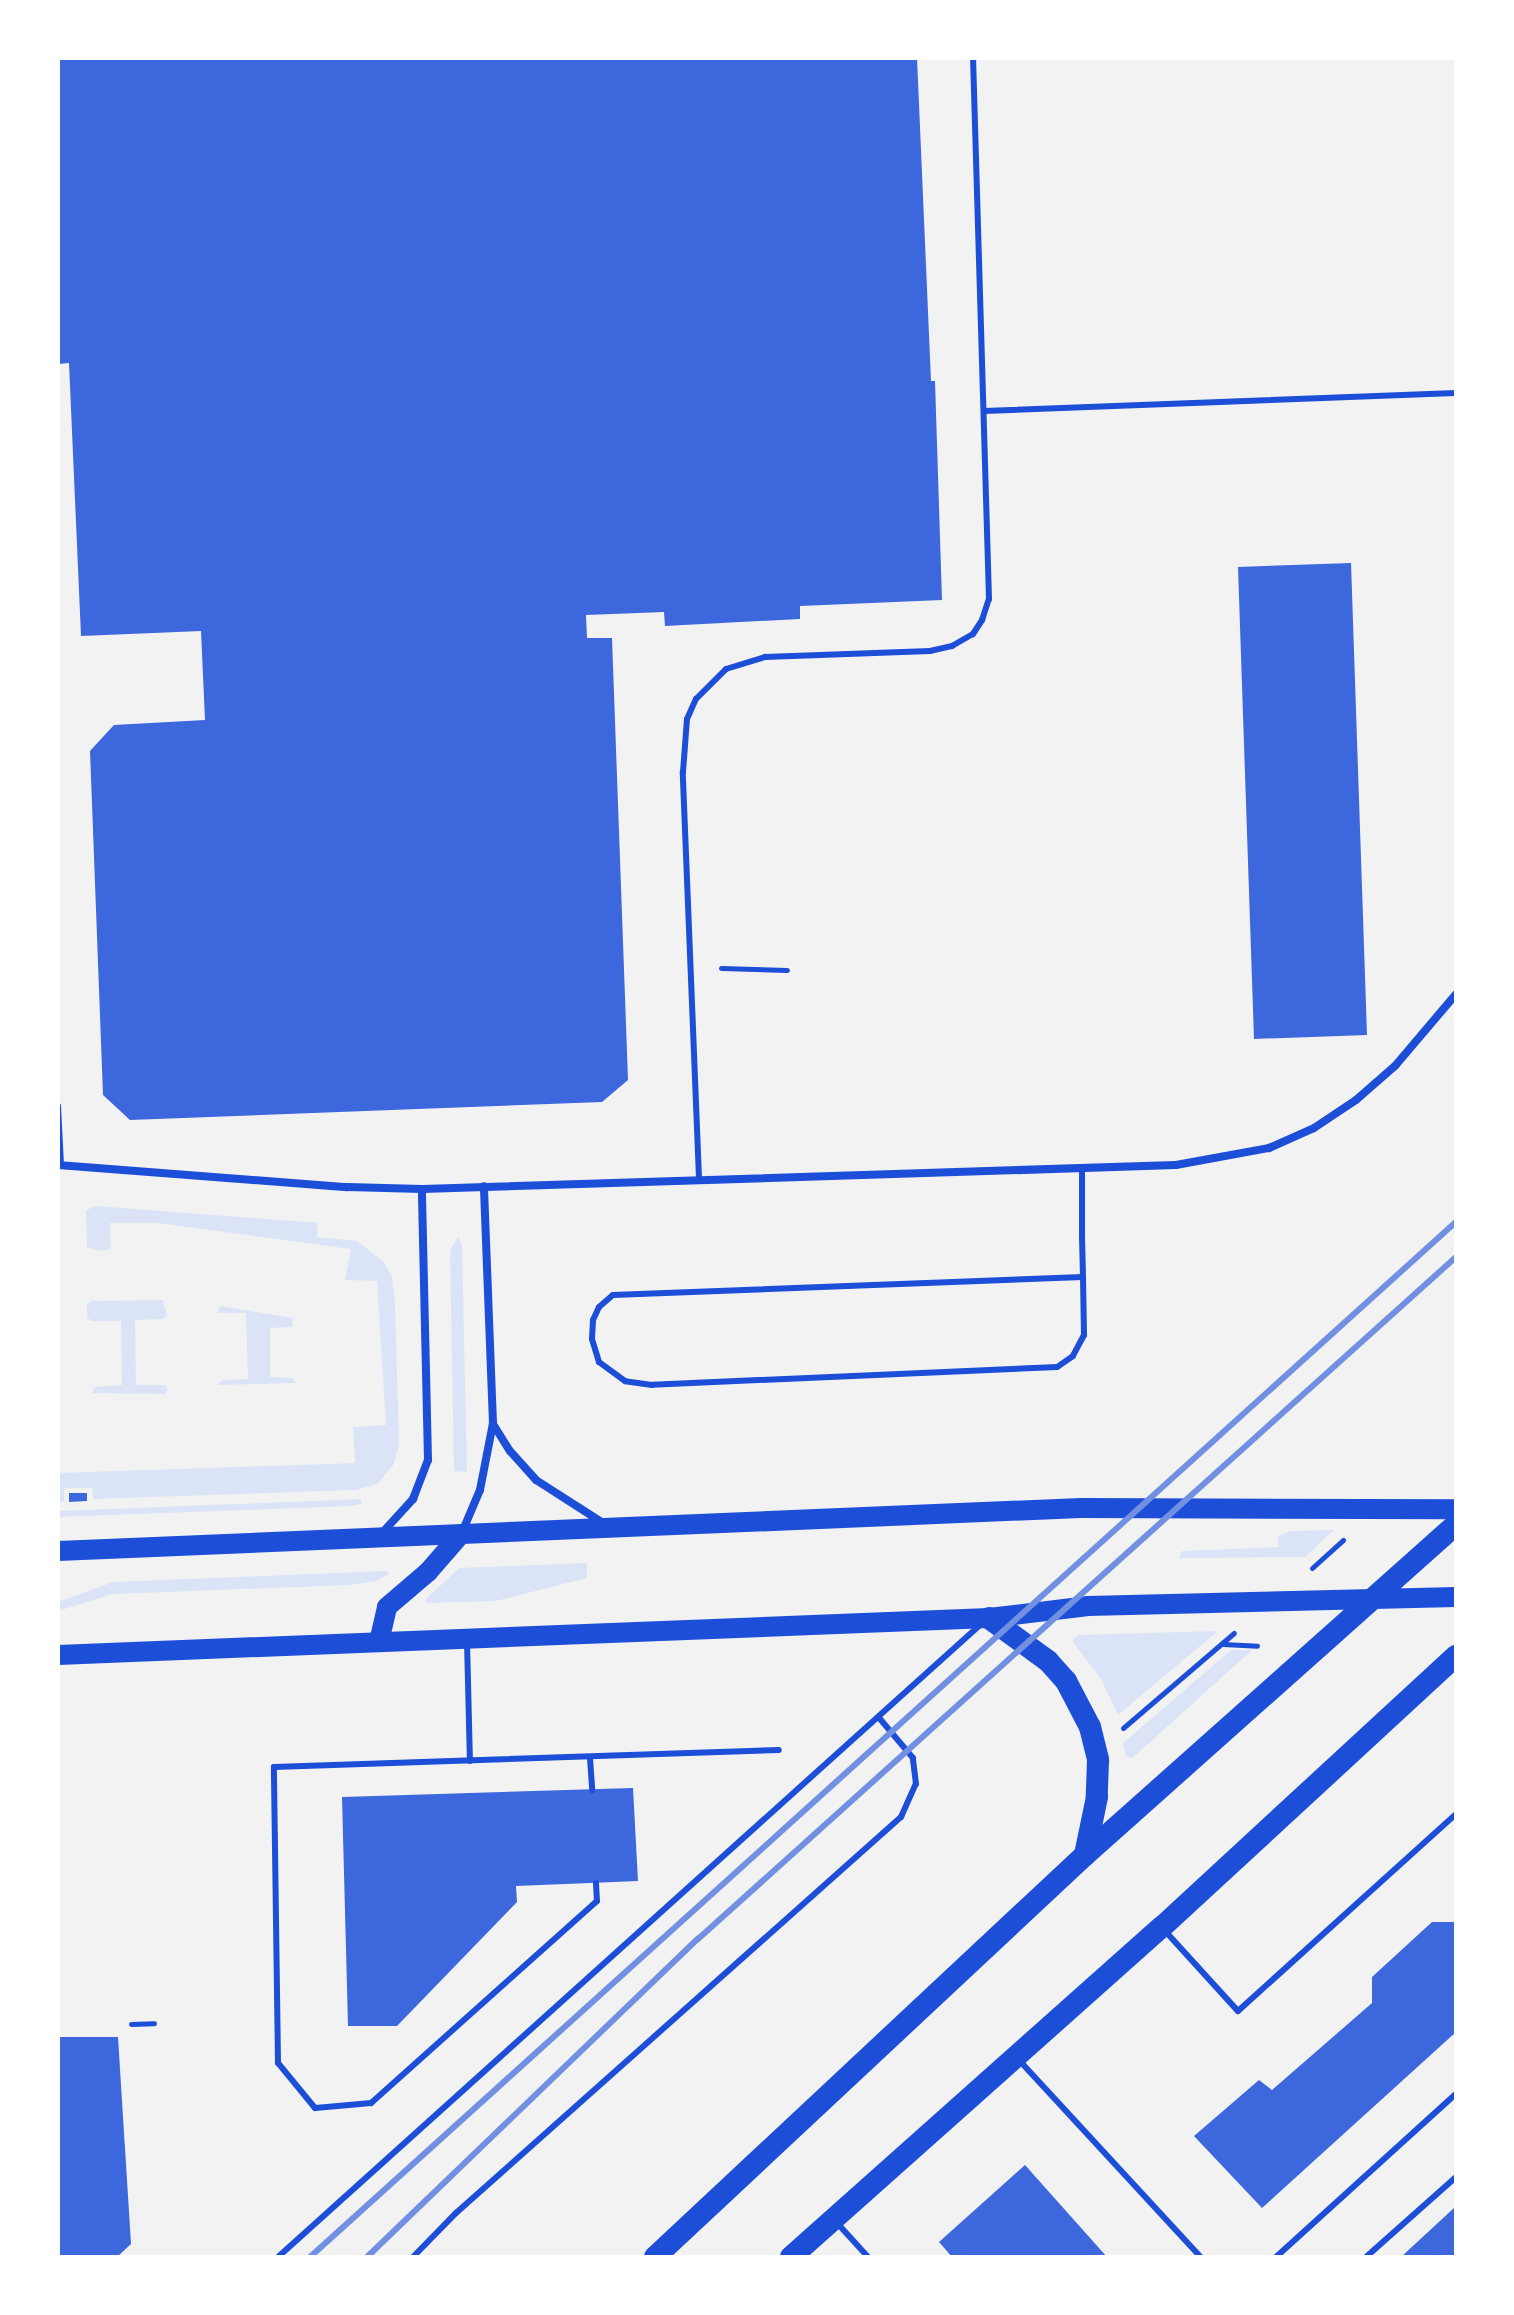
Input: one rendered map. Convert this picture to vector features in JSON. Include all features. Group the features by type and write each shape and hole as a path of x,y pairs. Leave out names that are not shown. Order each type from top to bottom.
{"highway":[{"path":"655,2257 1085,1855 1456,1525"},
{"path":"989,1618 1048,1661 1072,1690 1090,1727 1098,1760 1097,1797 1085,1855"},
{"path":"791,2257 1162,1927 1456,1656"}],"main road":[{"path":"58,1551 1081,1508 1456,1509"},
{"path":"379,1642 387,1607 428,1572 461,1534"},
{"path":"58,1655 989,1618 1088,1606 1456,1597"}],"street":[{"path":"59,1165 347,1187 422,1189 1176,1165 1269,1148 1314,1128 1356,1100 1395,1066 1456,994"},
{"path":"461,1534 480,1490 493,1423 484,1186"},
{"path":"376,1538 413,1499 428,1460 422,1189"},
{"path":"493,1423 510,1451 536,1480 612,1529"}],"lane":[{"path":"699,1178 683,772 687,719 696,699 726,669 765,657 930,651 952,646 973,634 989,599 973,58"},
{"path":"984,411 1456,393"},
{"path":"58,1106 59,1165"},
{"path":"1082,1169 1084,1335 1073,1356 1057,1367 652,1385 625,1381 599,1362 592,1339 593,1320 599,1307 613,1295 1083,1277"},
{"path":"278,2257 989,1618"},
{"path":"467,1637 470,1761"},
{"path":"413,2257 456,2213 901,1817 916,1784 913,1758 880,1719"},
{"path":"596,1883 597,1901 371,2103 315,2108 278,2063 274,1767 779,1750"},
{"path":"590,1758 592,1790"},
{"path":"1162,1927 1238,2011 1456,1814"},
{"path":"1015,2056 1201,2257"},
{"path":"1276,2257 1456,2094"},
{"path":"1366,2257 1456,2177"},
{"path":"833,2219 868,2257"}],"path":[{"path":"721,968 787,970"},
{"path":"1121,1730 1237,1631"},
{"path":"1222,1644 1257,1646"},
{"path":"131,2024 154,2023"}],"shaded area":[{"path":"96,1206 318,1223 317,1237 357,1241 384,1262 392,1277 395,1303 399,1444 394,1464 377,1484 356,1490 93,1499 92,1488 64,1488 64,1501 58,1502 58,1473 355,1463 353,1427 386,1425 377,1281 345,1280 351,1249 158,1223 110,1223 111,1249 98,1251 87,1247 86,1210"},
{"path":"458,1236 462,1244 467,1472 454,1471 450,1251"},
{"path":"163,1300 167,1316 163,1319 135,1320 136,1385 165,1385 168,1390 165,1394 92,1393 95,1387 122,1385 121,1321 92,1321 87,1318 87,1304 91,1301"},
{"path":"220,1306 293,1318 292,1327 270,1328 270,1377 293,1378 296,1383 218,1385 222,1380 248,1379 246,1313 217,1313"},
{"path":"361,1499 361,1504 351,1506 58,1517 58,1511"},
{"path":"1334,1530 1305,1557 1179,1558 1182,1551 1278,1547 1278,1536 1291,1531"},
{"path":"587,1563 587,1578 496,1601 427,1603 425,1600 459,1568"},
{"path":"387,1571 389,1574 376,1581 351,1585 113,1594 58,1611 58,1602 113,1582"},
{"path":"1218,1631 1118,1715 1101,1679 1072,1641 1078,1635"},
{"path":"1231,1650 1252,1650 1137,1754 1131,1758 1126,1756 1123,1743"}],"building":[{"path":"58,58 917,58 931,381 935,381 942,600 800,606 800,619 665,626 664,612 586,615 587,638 612,638 628,1080 602,1102 130,1120 103,1095 90,751 114,725 205,720 201,631 81,636 69,363 58,364"},
{"path":"1351,563 1367,1035 1254,1039 1238,567"},
{"path":"69,1493 87,1493 87,1501 69,1502"},
{"path":"633,1788 638,1881 516,1886 517,1902 397,2026 348,2026 342,1797"},
{"path":"1432,1922 1456,1922 1456,2032 1262,2208 1194,2136 1259,2080 1272,2090 1372,2003 1372,1977"},
{"path":"58,2037 118,2037 131,2244 117,2257 58,2257"},
{"path":"1025,2165 1107,2257 952,2257 939,2242"},
{"path":"1454,2208 1456,2257 1401,2257"}],"railway":[{"path":"310,2257 1456,1222"},
{"path":"367,2257 698,1939 1456,1257"}]}
